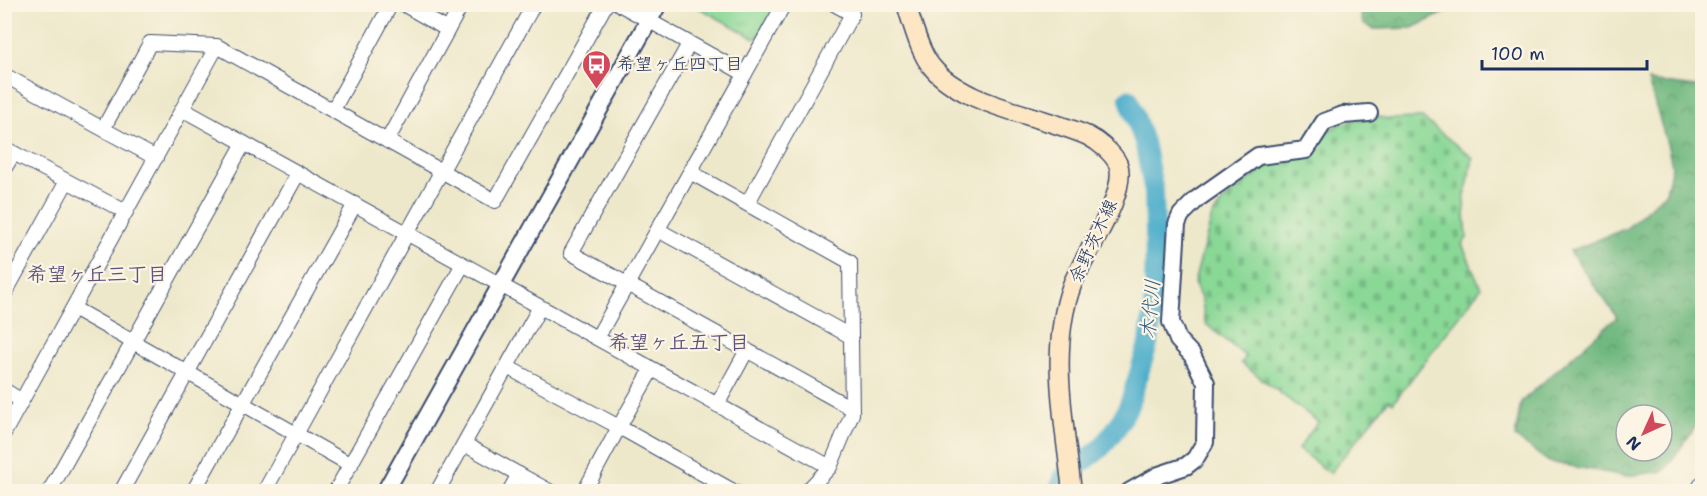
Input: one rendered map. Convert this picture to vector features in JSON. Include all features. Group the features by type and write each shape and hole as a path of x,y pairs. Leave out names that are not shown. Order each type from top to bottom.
{"main road":[{"name":"余野茨木線","path":"906,4 920,44 931,66 948,83 972,96 1090,137 1109,151 1118,164 1119,180 1113,203 1073,283 1064,310 1060,341 1060,371 1070,478"}],"street":[{"path":"333,110 392,4"},
{"path":"403,4 448,30"},
{"path":"387,141 462,4"},
{"path":"103,129 150,43 217,46 495,201 606,4"},
{"path":"619,4 745,74"},
{"path":"385,492 658,4"},
{"path":"597,338 784,4"},
{"path":"747,204 852,14 834,4"},
{"path":"264,492 530,6"},
{"path":"689,44 571,253 851,408"},
{"path":"4,433 217,46"},
{"path":"4,75 156,158"},
{"path":"182,109 830,467"},
{"path":"1129,492 1160,475 1186,466 1195,459 1205,442 1206,383 1192,355 1178,340 1171,322 1177,224 1181,215 1197,200 1258,156 1306,150 1324,122 1343,115 1369,113"},
{"path":"49,492 244,143"},
{"path":"4,169 9,150 126,212"},
{"path":"690,172 850,262 852,414 830,467 806,492"},
{"path":"121,492 298,173"},
{"path":"4,295 67,181"},
{"path":"193,492 355,204"},
{"path":"658,230 850,336"},
{"path":"335,492 464,264"},
{"path":"437,492 540,307"},
{"path":"73,308 351,465"},
{"path":"717,405 747,350"},
{"path":"507,367 735,492"},
{"path":"584,492 652,369"},
{"path":"4,390 22,401"},
{"path":"464,444 550,492"},
{"path":"509,492 519,474"},
{"path":"1697,492 1702,483"}],"green space":[{"path":"1366,4 1461,5 1412,28 1374,29 1363,24 1360,11"},
{"path":"694,5 776,5 756,39"},
{"path":"1648,81 1702,88 1702,361 1698,367 1697,425 1674,457 1674,403 1614,403 1614,463 1670,463 1664,471 1625,476 1549,462 1515,437 1521,402 1617,317 1570,251 1627,228 1666,192 1672,166"},
{"path":"1375,116 1388,119 1422,118 1473,158 1464,200 1467,238 1462,244 1481,288 1393,403 1389,400 1330,473 1298,449 1318,422 1241,363 1246,357 1205,323 1202,301 1194,283 1212,216 1224,200 1273,161 1322,133 1343,123"}],"waterway":[{"name":"木代川","path":"1058,492 1063,477 1100,449 1118,426 1129,405 1149,341 1154,298 1154,192 1144,142 1129,99"}],"place":[{"name":"希望ヶ丘四丁目","path":"596,90"}],"district":[{"name":"希望ヶ丘三丁目","path":"97,274"},
{"name":"希望ヶ丘五丁目","path":"679,342"}]}
